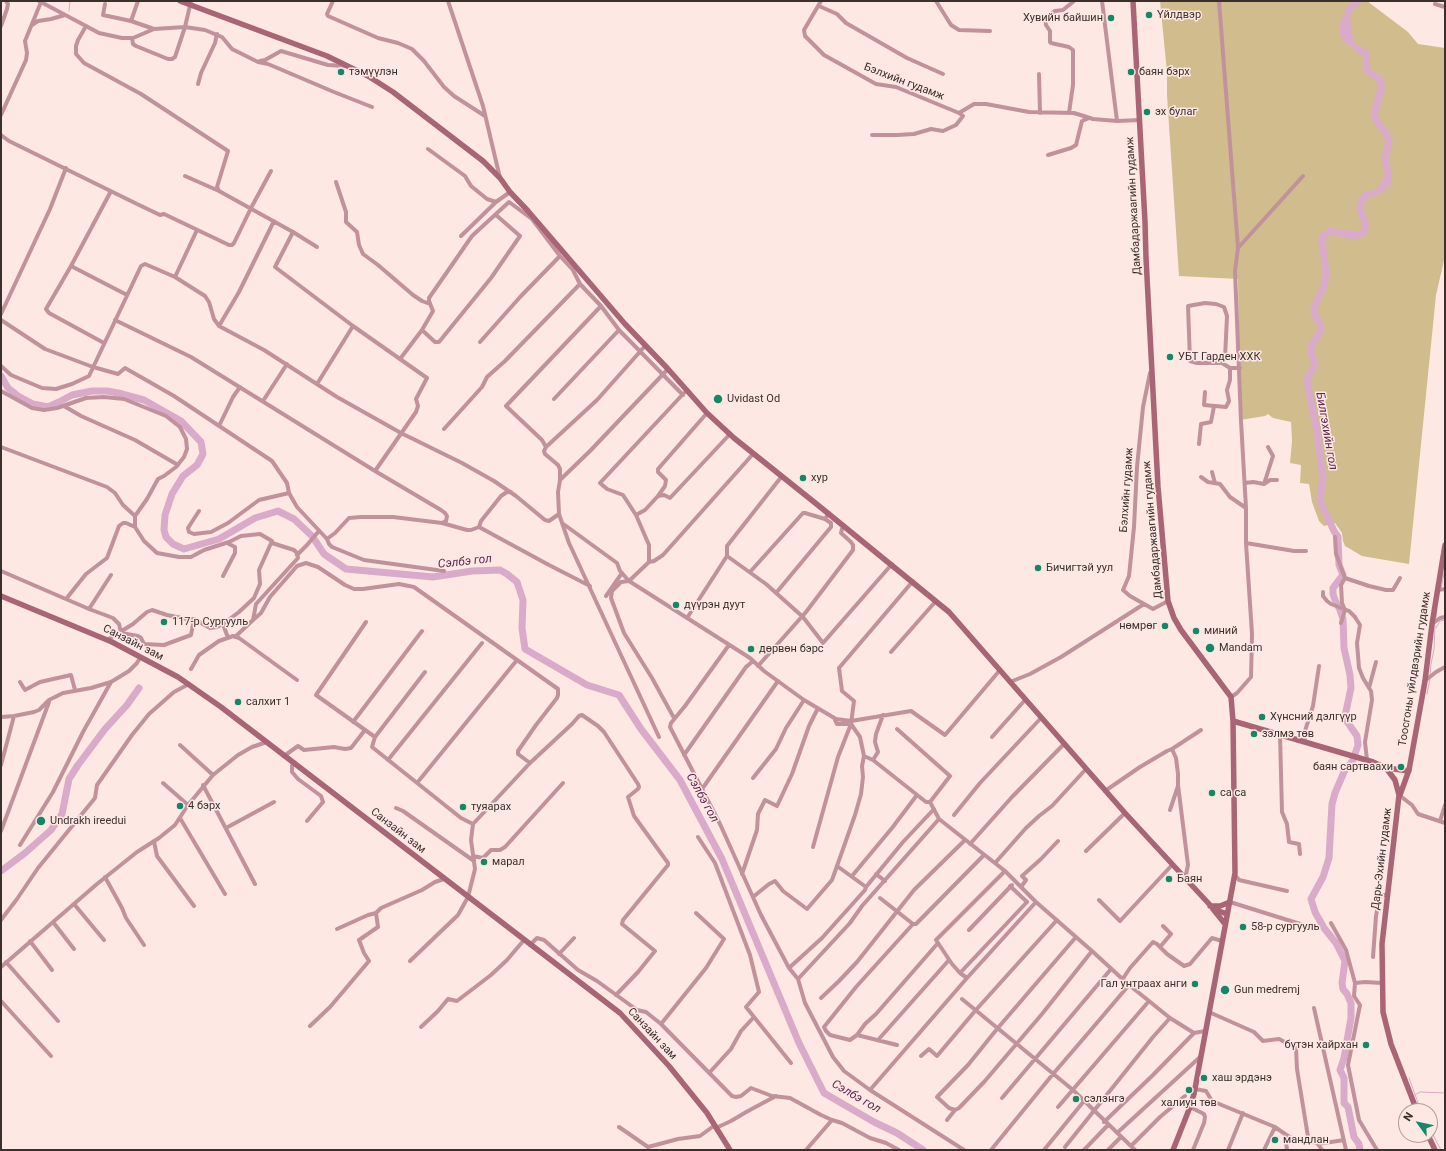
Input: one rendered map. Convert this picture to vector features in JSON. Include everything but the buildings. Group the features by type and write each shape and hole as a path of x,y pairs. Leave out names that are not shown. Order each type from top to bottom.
{"main road":[{"path":"180,1 190,3 327,56 348,66 393,92 483,161 500,178 533,219 645,346 668,369 685,393 754,454 913,581 949,612 1124,813 1226,924"},
{"name":"Дамбадаржаагийн гудамж","path":"1133,1 1158,487 1168,601 1174,618 1181,630 1231,697"},
{"name":"Тоосгоны үйлдвэрийн гудамж","path":"1399,795 1409,771 1425,681 1432,624 1445,544"},
{"name":"Санзайн зам","path":"1,596 107,640 189,684 221,707 620,1013 669,1066 707,1113 730,1150"},
{"path":"1173,1150 1190,1107 1195,1089 1235,875 1233,721 1231,697"},
{"path":"1233,721 1367,760 1386,768 1409,771"},
{"name":"Дарь-Эхийн гудамж","path":"1386,768 1395,780 1399,795 1382,944 1383,1012 1391,1044 1414,1103"},
{"path":"1210,906 1220,906 1230,902"},
{"path":"1210,906 1227,914"}],"street":[{"path":"1,26 7,3 12,1"},
{"path":"131,21 138,1"},
{"path":"333,1 327,14 328,16 378,38 412,48 444,87 454,96 485,116"},
{"path":"448,1 475,80 500,178"},
{"name":"Бэлхийн гудамж","path":"821,1 804,33 824,55 876,84 896,87 959,113"},
{"path":"936,1 951,25 959,30 990,31"},
{"path":"1069,113 1073,85 1073,50 1069,47 1050,42 1050,31 1046,25 1045,18 1055,11 1063,10 1074,1"},
{"path":"1102,1 1117,121"},
{"path":"1219,1 1238,248 1235,271 1245,483 1246,543 1252,634 1250,677 1231,697"},
{"path":"1,115 26,60 27,53 25,41 40,2 99,33 109,36 132,38 154,29 185,27 217,34 222,37 234,51 372,107"},
{"path":"132,38 133,44 136,46 168,59 172,59 175,57 185,27 190,3"},
{"path":"106,4 103,15 131,21 154,29"},
{"path":"1435,4 1445,7"},
{"path":"818,6 837,14 846,24 907,58 943,74"},
{"path":"31,27 38,21 66,15"},
{"path":"86,26 76,46 76,54 84,63 141,94 228,152 217,187 219,191"},
{"path":"198,84 217,34"},
{"path":"258,62 265,60 281,51 328,65 348,66"},
{"path":"1039,74 1040,113"},
{"path":"872,135 914,134 931,129 943,131 956,125 963,116 959,113 974,104 986,104 1040,113 1069,113 1089,118 1117,121 1140,120"},
{"path":"1048,155 1076,145 1082,121 1089,118"},
{"path":"1,135 13,144 66,168 160,215 164,214 232,246 271,171"},
{"path":"428,149 465,176 471,186 487,199 496,202"},
{"path":"1,314 50,209 66,168"},
{"path":"185,176 219,191 251,208 317,247"},
{"path":"1238,248 1303,176"},
{"path":"336,182 346,212 346,222 357,232 359,245 363,254 413,295 430,304"},
{"path":"104,343 47,312 46,309 71,266 111,190"},
{"path":"461,236 496,202 510,192"},
{"path":"400,359 422,330 433,311 429,298 472,236 509,202 533,219 560,256 573,270 580,284 601,306 619,330 662,375 685,393 600,483 607,489 623,495 636,515 649,546 649,562"},
{"path":"422,330 435,342 439,342 491,278 520,236 496,215"},
{"path":"219,326 239,292 274,221"},
{"path":"174,277 196,230"},
{"path":"293,232 275,267 353,326 427,378 416,399 418,410 375,471"},
{"path":"480,342 520,296 560,256"},
{"path":"1,366 11,375 42,388 56,389 72,384 89,376 127,295 143,264 146,264 174,277 205,296 209,302 214,319 219,326 264,350 337,397 401,433 464,464 511,492 547,522 559,514"},
{"path":"71,266 127,295"},
{"path":"444,429 482,387 487,377 505,361 580,284"},
{"path":"1222,362 1226,358 1227,316 1224,307 1216,304 1205,303 1188,306 1190,361 1197,363 1222,362 1230,368 1240,368"},
{"path":"546,447 542,440 506,406 601,306"},
{"path":"1,320 45,350 118,374 125,368 174,396 272,461 287,483 289,493 297,507 327,539 332,548 364,560 444,571"},
{"path":"115,320 191,357 445,513 447,519 442,523"},
{"path":"317,384 353,326"},
{"path":"554,399 619,330"},
{"path":"645,346 597,400 546,447 544,451 545,454 558,465 560,469 558,492 559,514 569,543 659,737"},
{"path":"263,401 287,364"},
{"name":"Бэлхийн гудамж","path":"1144,604 1123,590 1129,576 1143,406 1152,367"},
{"path":"1205,392 1204,405 1226,407 1228,401 1227,390 1230,380 1230,368"},
{"path":"560,480 590,451 668,369"},
{"path":"219,426 240,387"},
{"path":"1,391 32,408 44,410 57,408 86,398 104,397 124,399 166,416 180,427 186,440 187,449 178,465 158,479 147,500 135,516 136,527 144,542 157,553 179,557 191,557 204,550 226,543 241,536 260,534 272,541 272,543 294,550 297,553 297,560 256,604 253,620"},
{"path":"64,406 81,416 140,442 178,465"},
{"path":"1198,444 1201,424 1211,422 1214,406"},
{"path":"636,515 645,510 665,486 666,480 658,472 658,469 707,413"},
{"path":"658,496 670,498 730,434"},
{"path":"1,447 107,488 114,493 123,505 135,516"},
{"path":"1264,484 1273,456 1268,447"},
{"path":"606,596 625,577 663,555 754,454"},
{"path":"1212,472 1215,483"},
{"path":"687,618 727,556 727,546 782,476"},
{"path":"1201,477 1208,482 1220,484 1230,497 1246,508"},
{"path":"1245,483 1253,482 1264,484 1270,480 1277,480"},
{"path":"479,527 481,520 501,496 507,492 511,492"},
{"path":"199,511 188,528 189,532 194,534 211,532 259,500 289,493"},
{"path":"750,572 802,513 825,518 831,523 832,527 776,593"},
{"path":"825,518 829,513"},
{"path":"327,539 335,534 345,522 354,517 393,517 442,523 467,530 479,527 590,586"},
{"path":"66,599 86,574 107,558 119,526 122,523 126,523 136,527"},
{"path":"562,523 617,563 625,577 753,661 804,700 836,719 837,724 911,711 946,736 1000,670"},
{"path":"758,666 803,617 853,550 854,547 851,542 841,533 844,526"},
{"path":"297,555 319,530"},
{"path":"1336,537 1336,554 1345,578"},
{"path":"223,576 235,554 234,547 226,543"},
{"path":"107,640 121,633 147,612 152,610 167,615 194,619 210,628 223,624 254,598 260,584 260,570 272,543"},
{"path":"1246,543 1272,546 1294,551 1306,551"},
{"path":"727,556 750,572 803,617 823,643 892,564"},
{"path":"235,637 261,613 270,597 297,566 303,563 308,563 318,567 354,589 399,584 414,587 558,689 559,692 557,698 518,751 518,754 530,763"},
{"path":"1,571 113,618 119,624 121,633"},
{"path":"89,609 111,575"},
{"path":"625,577 612,591 612,602 624,632 674,718"},
{"path":"1345,578 1386,590 1393,590 1400,578"},
{"path":"1341,623 1343,609 1340,590 1345,578"},
{"path":"813,847 838,757 851,722 854,701 842,691 839,668 913,581"},
{"path":"1438,590 1445,589"},
{"path":"1323,592 1323,596 1327,601 1349,611 1360,625 1357,643 1359,668 1371,691 1372,700 1365,742 1367,760"},
{"path":"891,652 936,601"},
{"path":"1010,682 1030,674 1061,657 1144,604 1153,609 1168,601"},
{"path":"1432,624 1440,618 1445,617"},
{"path":"121,633 138,636 144,644 164,645 191,636 194,619"},
{"path":"366,622 316,695 375,737"},
{"path":"223,624 228,638"},
{"path":"353,722 422,631"},
{"path":"192,669 199,655 219,641 235,637 239,638 298,680"},
{"path":"388,760 482,643"},
{"path":"729,645 685,706 674,718 670,727 720,824 753,897 789,968 798,979 806,1003 833,1057 844,1072 964,1150"},
{"path":"1,717 14,716 40,710 49,700 63,693 91,688 111,682 129,671 140,658"},
{"path":"417,783 516,660"},
{"path":"684,755 746,668 753,661"},
{"path":"1369,688 1376,662"},
{"path":"1305,742 1304,734 1313,706 1319,666"},
{"path":"1425,681 1445,667"},
{"path":"425,672 375,737 372,747 461,818 473,824"},
{"path":"20,682 25,690 40,682 71,675 75,690"},
{"path":"702,789 778,681"},
{"path":"20,845 53,792 83,732 111,682"},
{"path":"1,920 38,868 95,798 98,784 132,735 149,714 174,692 189,684"},
{"path":"1,831 49,700"},
{"path":"753,778 776,749 786,728 804,700"},
{"path":"992,737 1025,700"},
{"path":"742,874 755,834 758,814 763,803 765,800 776,806 792,774 809,726 818,708"},
{"path":"410,961 458,915 468,897 475,869 471,840 473,824 530,763 579,716 582,715 604,732 638,784 639,787 629,795 628,801 634,816 668,865 623,920 622,924 655,951 638,972 616,995"},
{"path":"873,760 878,752 875,742 876,734 883,715"},
{"path":"1,765 14,716"},
{"path":"954,815 980,783 1041,718"},
{"path":"753,897 775,881 783,891 807,908 832,880 861,794 863,777 862,766 864,756 860,737 851,722"},
{"path":"897,729 950,776 930,802"},
{"path":"284,756 298,746 304,750 334,747 345,749 351,748 365,730"},
{"path":"1105,791 1151,760 1172,749 1201,730"},
{"path":"1280,735 1282,812 1288,824 1289,842 1299,844 1300,854"},
{"path":"1,967 105,877 171,828 180,818 203,785 213,775 238,755 252,747 267,742"},
{"path":"970,844 1012,797 1064,744"},
{"path":"180,745 213,775"},
{"path":"1172,749 1176,758 1188,865 1185,879"},
{"path":"864,756 873,760 926,802 930,802 939,819 1005,871 1015,883 1076,936 1122,980 1170,1018 1194,1033"},
{"path":"293,763 292,772 298,779 321,796 323,802 307,821"},
{"path":"995,863 1026,828 1052,806 1086,769"},
{"path":"163,783 188,805"},
{"path":"473,856 483,858 491,850 500,850 505,847 563,783"},
{"path":"203,785 255,884"},
{"path":"1170,810 1178,786"},
{"path":"852,876 917,795"},
{"path":"1399,795 1412,805 1418,814 1445,823"},
{"path":"226,828 274,802"},
{"path":"1440,821 1445,805"},
{"path":"396,808 403,811 474,862"},
{"path":"789,968 822,938 865,890 876,874 903,842 934,809"},
{"path":"1086,851 1124,813"},
{"path":"180,818 225,894"},
{"path":"798,979 850,923 939,819"},
{"path":"698,837 715,863 750,955 759,992 746,1007 791,1063"},
{"path":"821,998 852,967 914,890 965,840"},
{"path":"154,841 157,856 194,906"},
{"path":"1021,887 1026,880 1022,876 1058,841"},
{"path":"938,943 876,1014 865,1024 857,1035 850,1040 830,1035 826,1031 824,1027 856,987 913,924 916,924 984,855"},
{"path":"1099,900 1120,921 1172,865"},
{"path":"837,866 866,887"},
{"path":"967,978 960,973 936,940 1005,871"},
{"path":"876,874 885,881"},
{"path":"1235,875 1239,880 1287,891"},
{"path":"105,877 126,918 144,944"},
{"path":"337,929 376,913 381,908 444,879"},
{"path":"968,930 1010,886 1015,883"},
{"path":"960,973 1027,902 1010,886"},
{"path":"1373,957 1376,916 1380,895 1388,895"},
{"path":"880,898 913,924"},
{"path":"870,1090 967,978 1036,902"},
{"path":"1230,902 1313,928"},
{"path":"74,904 104,940"},
{"path":"310,1026 330,1007 369,961 359,940 378,926 376,913"},
{"path":"661,1024 706,968 724,939 696,913"},
{"path":"921,1056 929,1049 938,1056 975,1011 1057,920"},
{"path":"53,922 74,949"},
{"path":"1331,923 1346,950 1355,983 1354,996 1360,1005 1348,1065 1359,1120 1378,1150"},
{"path":"1160,947 1171,934 1163,926"},
{"path":"954,1110 937,1097 968,1065 1076,936"},
{"path":"530,945 538,938 544,940 578,970 637,1010 646,1012 661,1024 732,1096 741,1096 751,1088 776,1096 790,1098 832,1120 842,1123 870,1138 886,1143 899,1150"},
{"path":"559,954 574,938"},
{"path":"1122,980 1130,968 1153,942 1184,966 1190,964 1212,938 1222,941"},
{"path":"421,1027 448,999 457,1001 480,984 507,960 524,940"},
{"path":"30,941 52,970"},
{"path":"947,1120 954,1110 959,1108 984,1082 1092,951"},
{"path":"878,1040 950,960"},
{"path":"6,962 58,1021"},
{"path":"1002,1098 1111,969"},
{"path":"1355,983 1382,983"},
{"path":"991,1150 1052,1074 1090,1032 1128,985"},
{"path":"962,999 1073,1090 1104,1122 1136,1150"},
{"path":"1,1001 51,1056"},
{"path":"1058,1107 1149,1001"},
{"path":"1314,1008 1346,1150"},
{"path":"1209,1012 1254,1032 1263,1041 1279,1039 1296,1048 1297,1070 1309,1142"},
{"path":"710,1072 731,1049 741,1030 754,1018"},
{"path":"1065,1147 1170,1018"},
{"path":"1104,1122 1194,1033 1205,1031"},
{"path":"857,1035 897,1045"},
{"path":"1117,1133 1200,1057"},
{"path":"1195,1089 1206,1091 1212,1101 1275,1127 1298,1142 1318,1144 1344,1140"},
{"path":"619,1127 648,1147 678,1139 700,1136 715,1126 732,1121 776,1096"},
{"path":"1131,1146 1160,1117 1185,1096"},
{"path":"1044,1150 1084,1101"},
{"path":"1190,1107 1204,1114 1205,1117 1193,1150"},
{"path":"1228,1150 1243,1113"},
{"path":"806,1150 832,1120"},
{"path":"1084,1150 1108,1125"},
{"path":"1264,1150 1275,1127"},
{"path":"1285,1134 1287,1150"},
{"path":"1108,1150 1121,1137"},
{"path":"1318,1144 1322,1150"}],"shaded area":[{"path":"1160,1 1367,1 1408,32 1418,44 1445,48 1445,256 1436,295 1409,564 1362,556 1345,546 1342,533 1335,523 1324,526 1319,521 1312,502 1309,484 1300,483 1301,465 1290,463 1292,441 1291,422 1273,418 1268,414 1265,416 1240,420 1238,279 1179,276 1167,95 1167,72"},
{"path":"1354,5 1355,6 1349,12 1353,36 1356,47 1366,53 1348,45 1342,39 1339,31 1341,19"},
{"path":"1385,166 1392,175 1391,184 1384,191 1369,195 1368,194 1376,191 1378,188 1386,172"}],"waterway":[{"path":"69,11 70,1"},
{"name":"Билгэхийн гол","path":"1348,11 1358,1"},
{"name":"Билгэхийн гол","path":"1358,49 1366,54 1367,70 1381,81 1381,89 1374,114 1389,141 1385,158 1388,173"},
{"name":"Билгэхийн гол","path":"1360,1150 1359,1144 1354,1137 1348,1107 1344,1103 1344,1078 1340,1070 1344,1058 1351,1018 1351,1003 1343,989 1342,983 1345,961 1336,943 1324,928 1315,912 1311,899 1323,877 1329,858 1332,804 1335,793 1344,772 1353,760 1358,745 1357,736 1346,720 1345,716 1351,688 1350,675 1344,648 1343,619 1333,594 1333,588 1343,575 1339,565 1338,537 1320,501 1323,478 1317,432 1307,383 1308,377 1315,365 1311,354 1311,346 1321,331 1314,308 1324,285 1326,274 1322,237 1330,231 1349,235 1349,233 1354,236 1362,234 1366,226 1360,208 1361,203 1365,196 1377,192"},
{"name":"Сэлбэ гол","path":"1,376 8,388 18,396 33,404 48,407 72,395 92,391 107,391 144,400 181,421 201,442 203,454 197,465 183,476 172,494 165,515 164,530 166,537 173,544 184,549 219,539 255,518 278,511 294,519 312,536 324,554 346,569 433,577 472,571 500,570 517,582 523,600 522,628 525,649 587,685 619,695 641,729 680,780 722,859 799,1043 824,1093 874,1122 897,1133 923,1150"},
{"path":"1441,589 1445,568"},
{"path":"1436,618 1437,609"},
{"path":"1436,628 1440,621 1445,620"},
{"path":"1430,675 1434,650 1435,625"},
{"path":"1427,694 1430,679"},
{"path":"1,871 25,853 51,830 62,814 69,779 105,729 127,705 139,688"},
{"path":"1409,1078 1418,1103"},
{"path":"1415,1095 1420,1092 1445,1093"},
{"path":"1437,1143 1441,1150"}],"place":[{"name":"Үйлдвэр","path":"1149,15"},
{"name":"Хувийн байшин","path":"1111,18"},
{"name":"тэмүүлэн","path":"341,72"},
{"name":"баян бэрх","path":"1131,72"},
{"name":"эх булаг","path":"1147,112"},
{"name":"УБТ Гарден ХХК","path":"1170,357"},
{"name":"Uvidast Od","path":"718,399"},
{"name":"хур","path":"803,478"},
{"name":"Бичигтэй уул","path":"1038,568"},
{"name":"дүүрэн дуут","path":"676,605"},
{"name":"117-р Сургууль","path":"164,622"},
{"name":"нөмрөг","path":"1165,626"},
{"name":"миний","path":"1196,631"},
{"name":"Mandam","path":"1210,648"},
{"name":"дөрвөн бэрс","path":"751,649"},
{"name":"салхит 1","path":"238,702"},
{"name":"Хүнсний дэлгүүр","path":"1262,717"},
{"name":"зэлмэ төв","path":"1254,734"},
{"name":"баян сартваахи","path":"1401,767"},
{"name":"са са","path":"1212,793"},
{"name":"4 бэрх","path":"180,806"},
{"name":"туяарах","path":"463,807"},
{"name":"Undrakh ireedui","path":"41,821"},
{"name":"марал","path":"484,862"},
{"name":"Баян","path":"1169,879"},
{"name":"58-р сургууль","path":"1243,927"},
{"name":"Гал унтраах анги","path":"1195,984"},
{"name":"Gun medremj","path":"1225,990"},
{"name":"бүтэн хайрхан","path":"1366,1045"},
{"name":"хаш эрдэнэ","path":"1204,1078"},
{"name":"халиун төв","path":"1189,1090"},
{"name":"сэлэнгэ","path":"1076,1099"},
{"name":"мандлан","path":"1275,1140"}]}
